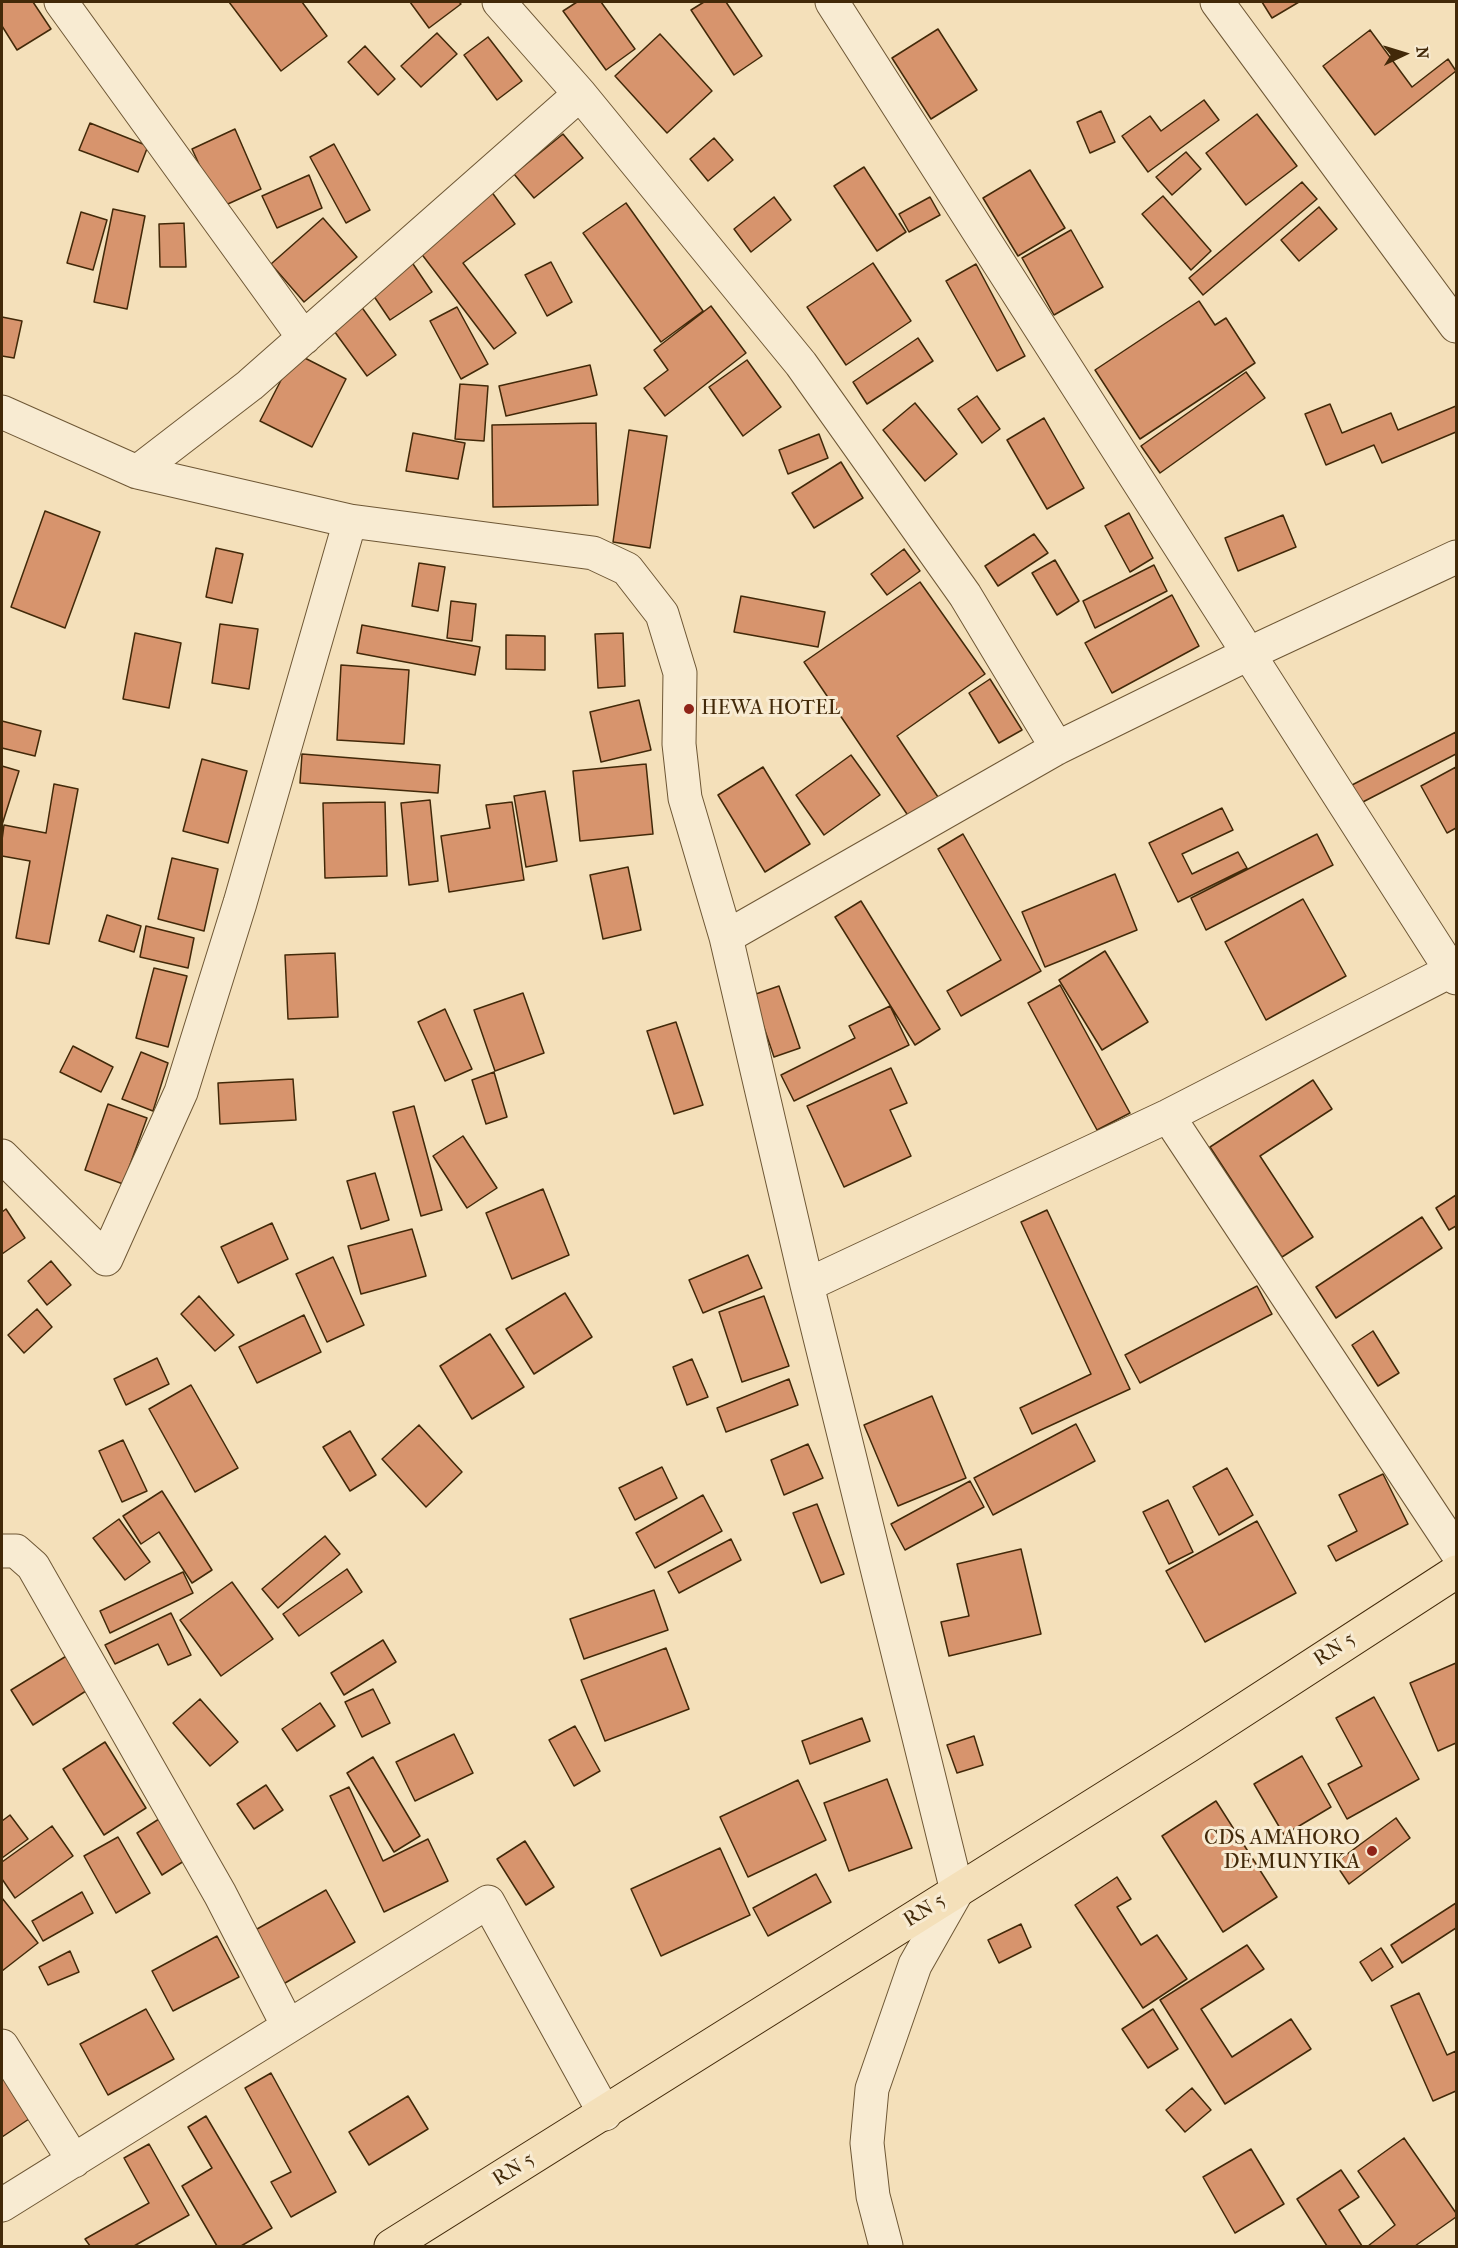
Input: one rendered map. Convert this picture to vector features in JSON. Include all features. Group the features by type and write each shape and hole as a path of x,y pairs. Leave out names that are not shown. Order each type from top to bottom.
{"main road":[{"name":"RN 5","path":"392,2247 1188,1746 1456,1572"}],"street":[{"path":"61,2 304,338"},
{"path":"499,2 580,94 801,364 965,595 1057,748"},
{"path":"1217,2 1456,326"},
{"path":"807,1285 1168,1116 1455,972 1248,654 847,7"},
{"path":"137,472 250,385 580,94"},
{"path":"2,412 137,472 350,521 593,554 627,569 662,614 680,673 679,744 685,798 726,937 807,1285 957,1891 915,1965 872,2089 867,2143 873,2196 886,2247"},
{"path":"2,1156 106,1259 180,1092 240,903 350,521"},
{"path":"726,937 1057,748 1248,654 1456,557"},
{"path":"1168,1116 1456,1551"},
{"path":"2,1551 16,1551 33,1566 220,1894 288,2026"},
{"path":"2,2205 488,1902 605,2114"},
{"path":"2,2046 74,2160"}],"building":[{"path":"2,2 33,2 51,29 17,50 2,26"},
{"path":"229,2 302,2 327,36 281,71"},
{"path":"410,2 459,2 461,4 429,28"},
{"path":"577,2 601,2 635,49 606,70 563,11"},
{"path":"704,2 726,2 762,56 734,75 691,10"},
{"path":"1262,2 1299,2 1272,18"},
{"path":"938,29 977,90 931,119 892,58"},
{"path":"1370,30 1412,87 1448,59 1456,71 1375,135 1323,66"},
{"path":"437,33 457,54 421,87 401,66"},
{"path":"660,34 712,91 667,133 615,76"},
{"path":"488,37 522,81 497,100 464,55"},
{"path":"365,46 395,79 378,95 348,62"},
{"path":"1204,100 1219,120 1148,172 1122,136 1150,116 1161,131"},
{"path":"1101,111 1115,142 1090,153 1077,122"},
{"path":"1257,114 1297,166 1246,205 1206,153"},
{"path":"90,123 148,146 138,172 79,150"},
{"path":"235,129 261,189 219,208 192,149"},
{"path":"563,134 583,158 534,198 514,174"},
{"path":"714,138 733,160 708,181 690,159"},
{"path":"334,144 370,210 346,223 310,157"},
{"path":"1186,152 1201,169 1172,195 1156,177"},
{"path":"864,167 906,232 877,251 834,186"},
{"path":"1030,170 1065,228 1018,256 983,198"},
{"path":"309,175 322,208 277,228 262,196"},
{"path":"1302,182 1317,199 1203,295 1189,278"},
{"path":"491,191 515,224 463,263 516,333 494,349 417,248"},
{"path":"1163,196 1211,251 1191,270 1142,214"},
{"path":"774,197 791,220 751,252 734,229"},
{"path":"930,197 940,215 909,232 899,214"},
{"path":"626,203 703,311 661,342 583,233"},
{"path":"1319,207 1337,229 1299,261 1281,240"},
{"path":"113,209 145,216 127,309 94,302"},
{"path":"81,212 107,220 93,270 67,263"},
{"path":"323,218 357,257 304,302 271,264"},
{"path":"184,223 186,267 160,267 159,224"},
{"path":"1071,230 1103,287 1054,315 1022,258"},
{"path":"411,261 432,292 390,320 369,289"},
{"path":"551,262 572,302 547,316 525,275"},
{"path":"873,263 911,321 846,365 807,307"},
{"path":"976,264 1025,356 997,371 946,281"},
{"path":"1199,301 1215,325 1226,318 1255,363 1140,439 1095,370"},
{"path":"358,302 396,355 367,376 329,324"},
{"path":"711,306 746,353 665,416 644,388 668,370 654,350"},
{"path":"457,307 488,364 461,379 430,321"},
{"path":"2,317 22,321 14,358 2,356"},
{"path":"918,338 933,361 867,404 853,382"},
{"path":"295,353 346,379 312,447 260,421"},
{"path":"747,360 781,407 743,436 709,387"},
{"path":"590,365 597,395 506,416 499,386"},
{"path":"1246,372 1265,398 1160,473 1141,446"},
{"path":"460,384 488,386 484,441 455,439"},
{"path":"977,396 1000,429 982,443 958,409"},
{"path":"915,403 957,454 925,481 883,430"},
{"path":"1330,404 1342,433 1391,413 1398,430 1456,406 1456,432 1382,463 1374,445 1326,465 1305,414"},
{"path":"1044,418 1084,488 1047,509 1007,440"},
{"path":"596,423 598,505 493,507 492,425"},
{"path":"629,430 667,436 650,548 613,542"},
{"path":"413,433 465,443 458,479 406,471"},
{"path":"819,434 828,458 788,474 779,450"},
{"path":"841,462 863,498 814,528 792,493"},
{"path":"45,511 100,532 65,628 11,607"},
{"path":"1129,513 1153,558 1130,572 1105,526"},
{"path":"1283,515 1296,547 1238,571 1225,538"},
{"path":"1034,534 1048,553 998,586 985,566"},
{"path":"216,548 243,554 232,603 206,597"},
{"path":"904,549 920,571 887,595 871,574"},
{"path":"1055,560 1079,601 1057,615 1032,573"},
{"path":"419,563 445,567 438,611 412,606"},
{"path":"1154,565 1167,591 1095,628 1083,601"},
{"path":"920,582 985,674 897,736 938,797 909,817 804,662"},
{"path":"1172,595 1199,646 1112,693 1085,643"},
{"path":"741,596 825,612 818,647 734,632"},
{"path":"451,601 476,604 472,641 447,638"},
{"path":"220,624 258,629 249,689 212,683"},
{"path":"362,625 480,647 475,675 357,653"},
{"path":"135,633 181,643 169,708 123,699"},
{"path":"623,633 625,686 598,688 595,634"},
{"path":"506,635 545,636 545,670 506,669"},
{"path":"341,665 409,670 404,744 337,740"},
{"path":"990,679 1022,730 999,743 969,693"},
{"path":"639,700 651,750 601,762 590,712"},
{"path":"2,721 41,731 35,756 2,748"},
{"path":"1456,732 1456,754 1357,805 1348,787"},
{"path":"302,754 440,765 438,793 300,783"},
{"path":"851,755 880,795 824,835 796,795"},
{"path":"202,759 247,771 228,843 183,831"},
{"path":"646,764 653,834 580,841 573,771"},
{"path":"2,766 19,771 2,825"},
{"path":"763,767 810,844 765,872 718,795"},
{"path":"1456,767 1456,828 1447,833 1421,786"},
{"path":"54,784 78,789 49,944 16,938 30,861 2,856 2,840 4,825 46,833"},
{"path":"545,791 557,861 526,867 514,796"},
{"path":"430,800 438,881 409,885 401,803"},
{"path":"385,802 387,876 325,878 323,803"},
{"path":"512,802 524,880 449,892 441,836 490,828 486,805"},
{"path":"1222,808 1233,830 1182,854 1192,874 1238,852 1247,868 1178,902 1149,843"},
{"path":"963,834 1041,971 961,1016 947,991 1001,960 938,849"},
{"path":"1317,834 1333,865 1206,930 1191,898"},
{"path":"172,858 218,869 204,931 158,919"},
{"path":"628,867 641,930 603,939 590,875"},
{"path":"1115,874 1137,930 1045,967 1022,912"},
{"path":"1303,899 1346,976 1266,1020 1225,942"},
{"path":"861,901 940,1029 915,1045 835,917"},
{"path":"107,915 141,926 134,952 99,941"},
{"path":"146,926 194,938 188,968 140,957"},
{"path":"1105,951 1148,1022 1102,1050 1059,980"},
{"path":"335,953 338,1017 288,1019 285,955"},
{"path":"154,968 187,976 168,1047 136,1038"},
{"path":"1060,985 1130,1113 1097,1130 1028,1003"},
{"path":"779,986 800,1048 774,1057 753,995"},
{"path":"523,993 544,1053 495,1071 474,1010"},
{"path":"890,1006 909,1045 794,1101 781,1075 855,1038 849,1026"},
{"path":"445,1009 472,1069 445,1081 418,1022"},
{"path":"676,1022 703,1105 674,1114 647,1031"},
{"path":"73,1046 113,1067 101,1092 60,1072"},
{"path":"141,1052 168,1063 153,1111 122,1099"},
{"path":"891,1068 907,1103 890,1110 911,1156 844,1187 807,1106"},
{"path":"494,1072 507,1117 486,1124 472,1080"},
{"path":"293,1079 296,1120 220,1124 218,1083"},
{"path":"1313,1080 1332,1109 1260,1156 1313,1237 1282,1257 1210,1147"},
{"path":"108,1104 147,1118 123,1184 85,1170"},
{"path":"414,1106 442,1210 421,1216 393,1112"},
{"path":"463,1136 497,1188 467,1208 433,1156"},
{"path":"375,1173 389,1220 361,1229 347,1181"},
{"path":"543,1189 569,1255 512,1279 486,1213"},
{"path":"1456,1195 1456,1226 1449,1230 1436,1208"},
{"path":"6,1209 25,1238 2,1254 2,1212"},
{"path":"1047,1210 1130,1389 1032,1434 1020,1408 1091,1374 1021,1222"},
{"path":"1422,1217 1442,1248 1336,1318 1316,1287"},
{"path":"272,1223 288,1259 238,1283 221,1247"},
{"path":"412,1229 426,1276 361,1294 348,1246"},
{"path":"748,1255 762,1288 703,1313 689,1280"},
{"path":"333,1257 364,1325 327,1342 296,1274"},
{"path":"51,1261 71,1285 47,1305 28,1281"},
{"path":"1257,1286 1272,1314 1140,1383 1125,1355"},
{"path":"565,1293 592,1337 534,1374 506,1329"},
{"path":"199,1296 234,1335 215,1351 181,1314"},
{"path":"764,1296 789,1366 742,1382 719,1312"},
{"path":"37,1309 52,1327 24,1353 8,1335"},
{"path":"304,1315 321,1352 257,1383 239,1347"},
{"path":"1373,1331 1399,1373 1378,1386 1352,1345"},
{"path":"490,1334 524,1387 472,1419 440,1366"},
{"path":"157,1358 169,1384 126,1405 114,1379"},
{"path":"692,1359 708,1397 687,1405 673,1367"},
{"path":"789,1379 798,1405 726,1432 717,1408"},
{"path":"191,1385 238,1468 195,1492 149,1409"},
{"path":"932,1396 966,1478 898,1506 864,1425"},
{"path":"1076,1424 1095,1461 993,1515 974,1478"},
{"path":"419,1425 462,1472 426,1507 382,1459"},
{"path":"350,1431 376,1475 350,1491 323,1447"},
{"path":"123,1440 147,1491 122,1502 99,1451"},
{"path":"808,1444 823,1478 784,1495 771,1460"},
{"path":"662,1467 677,1498 635,1520 619,1488"},
{"path":"1227,1468 1253,1515 1219,1535 1193,1487"},
{"path":"1383,1474 1408,1524 1336,1561 1328,1546 1357,1531 1339,1495"},
{"path":"970,1481 984,1507 905,1550 891,1524"},
{"path":"162,1491 212,1570 192,1583 159,1532 141,1544 123,1516"},
{"path":"703,1495 722,1531 655,1568 636,1533"},
{"path":"1168,1500 1193,1552 1169,1564 1143,1512"},
{"path":"817,1504 844,1574 821,1583 793,1513"},
{"path":"119,1519 150,1562 125,1580 93,1538"},
{"path":"1257,1521 1296,1593 1205,1642 1166,1571"},
{"path":"325,1536 340,1554 278,1608 262,1589"},
{"path":"731,1539 741,1560 679,1593 668,1572"},
{"path":"1021,1549 1041,1634 949,1656 941,1622 969,1616 957,1564"},
{"path":"347,1569 362,1592 299,1636 283,1614"},
{"path":"183,1572 193,1593 110,1633 100,1611"},
{"path":"232,1582 273,1639 221,1676 180,1620"},
{"path":"654,1590 668,1630 584,1659 570,1619"},
{"path":"171,1613 191,1655 168,1665 158,1644 115,1664 105,1645"},
{"path":"383,1640 396,1662 344,1695 331,1673"},
{"path":"666,1648 689,1709 605,1741 581,1680"},
{"path":"68,1655 89,1689 33,1725 11,1690"},
{"path":"1456,1663 1456,1743 1438,1751 1410,1683"},
{"path":"373,1689 390,1723 362,1737 345,1702"},
{"path":"1374,1697 1419,1779 1347,1819 1328,1784 1362,1766 1336,1718"},
{"path":"200,1699 238,1742 210,1766 173,1723"},
{"path":"320,1703 335,1726 297,1751 282,1729"},
{"path":"862,1718 870,1741 810,1764 802,1741"},
{"path":"575,1726 600,1771 574,1786 549,1740"},
{"path":"454,1734 473,1773 415,1801 396,1762"},
{"path":"974,1736 983,1765 957,1773 947,1745"},
{"path":"105,1742 146,1808 104,1835 63,1769"},
{"path":"1302,1756 1331,1807 1284,1835 1254,1784"},
{"path":"373,1757 420,1836 394,1852 347,1773"},
{"path":"887,1779 912,1848 849,1871 824,1803"},
{"path":"798,1780 826,1840 748,1877 720,1817"},
{"path":"266,1785 283,1810 254,1829 237,1804"},
{"path":"349,1787 383,1861 428,1839 448,1881 384,1912 330,1796"},
{"path":"1216,1801 1277,1897 1223,1932 1162,1836"},
{"path":"10,1815 28,1839 2,1858 2,1821"},
{"name":"CDS AMAHORO DE MUNYIKA","path":"1396,1818 1410,1838 1349,1884 1335,1863"},
{"path":"159,1819 184,1861 162,1875 137,1833"},
{"path":"52,1826 73,1856 15,1898 2,1879 2,1862"},
{"path":"118,1837 150,1893 116,1913 84,1856"},
{"path":"525,1841 554,1887 526,1905 497,1859"},
{"path":"720,1848 750,1915 661,1956 631,1889"},
{"path":"816,1874 831,1902 768,1936 753,1908"},
{"path":"1117,1877 1131,1899 1117,1907 1141,1945 1157,1935 1187,1979 1143,2008 1075,1905"},
{"path":"326,1890 355,1942 280,1986 250,1933"},
{"path":"82,1892 93,1913 43,1941 32,1921"},
{"path":"2,1898 38,1943 2,1971"},
{"path":"1456,1903 1456,1928 1402,1963 1391,1945"},
{"path":"1021,1924 1031,1947 999,1963 988,1940"},
{"path":"217,1936 239,1977 173,2011 152,1971"},
{"path":"1247,1945 1264,1969 1201,2009 1232,2057 1291,2019 1311,2049 1225,2104 1160,2000"},
{"path":"1381,1948 1393,1967 1372,1981 1360,1962"},
{"path":"70,1951 79,1972 48,1985 39,1967"},
{"path":"1419,1993 1447,2055 1456,2051 1456,2091 1433,2101 1391,2006"},
{"path":"146,2009 174,2059 108,2095 80,2044"},
{"path":"1153,2009 1178,2049 1148,2068 1122,2029"},
{"path":"2,2072 38,2113 2,2137"},
{"path":"271,2073 336,2192 291,2217 271,2182 291,2172 245,2088"},
{"path":"1192,2088 1211,2110 1185,2132 1166,2110"},
{"path":"408,2096 428,2129 369,2165 349,2132"},
{"path":"206,2116 272,2228 241,2246 217,2246 182,2186 212,2168 188,2127"},
{"path":"1404,2138 1456,2213 1456,2217 1415,2246 1368,2246 1395,2225 1358,2171"},
{"path":"149,2144 189,2215 134,2246 90,2246 85,2239 149,2203 124,2158"},
{"path":"1251,2149 1284,2204 1235,2233 1203,2177"},
{"path":"1341,2170 1359,2197 1339,2210 1362,2246 1327,2246 1297,2199"}],"place":[{"name":"HEWA HOTEL","path":"689,709"},
{"name":"CDS AMAHORO DE MUNYIKA","path":"1372,1851"}]}
